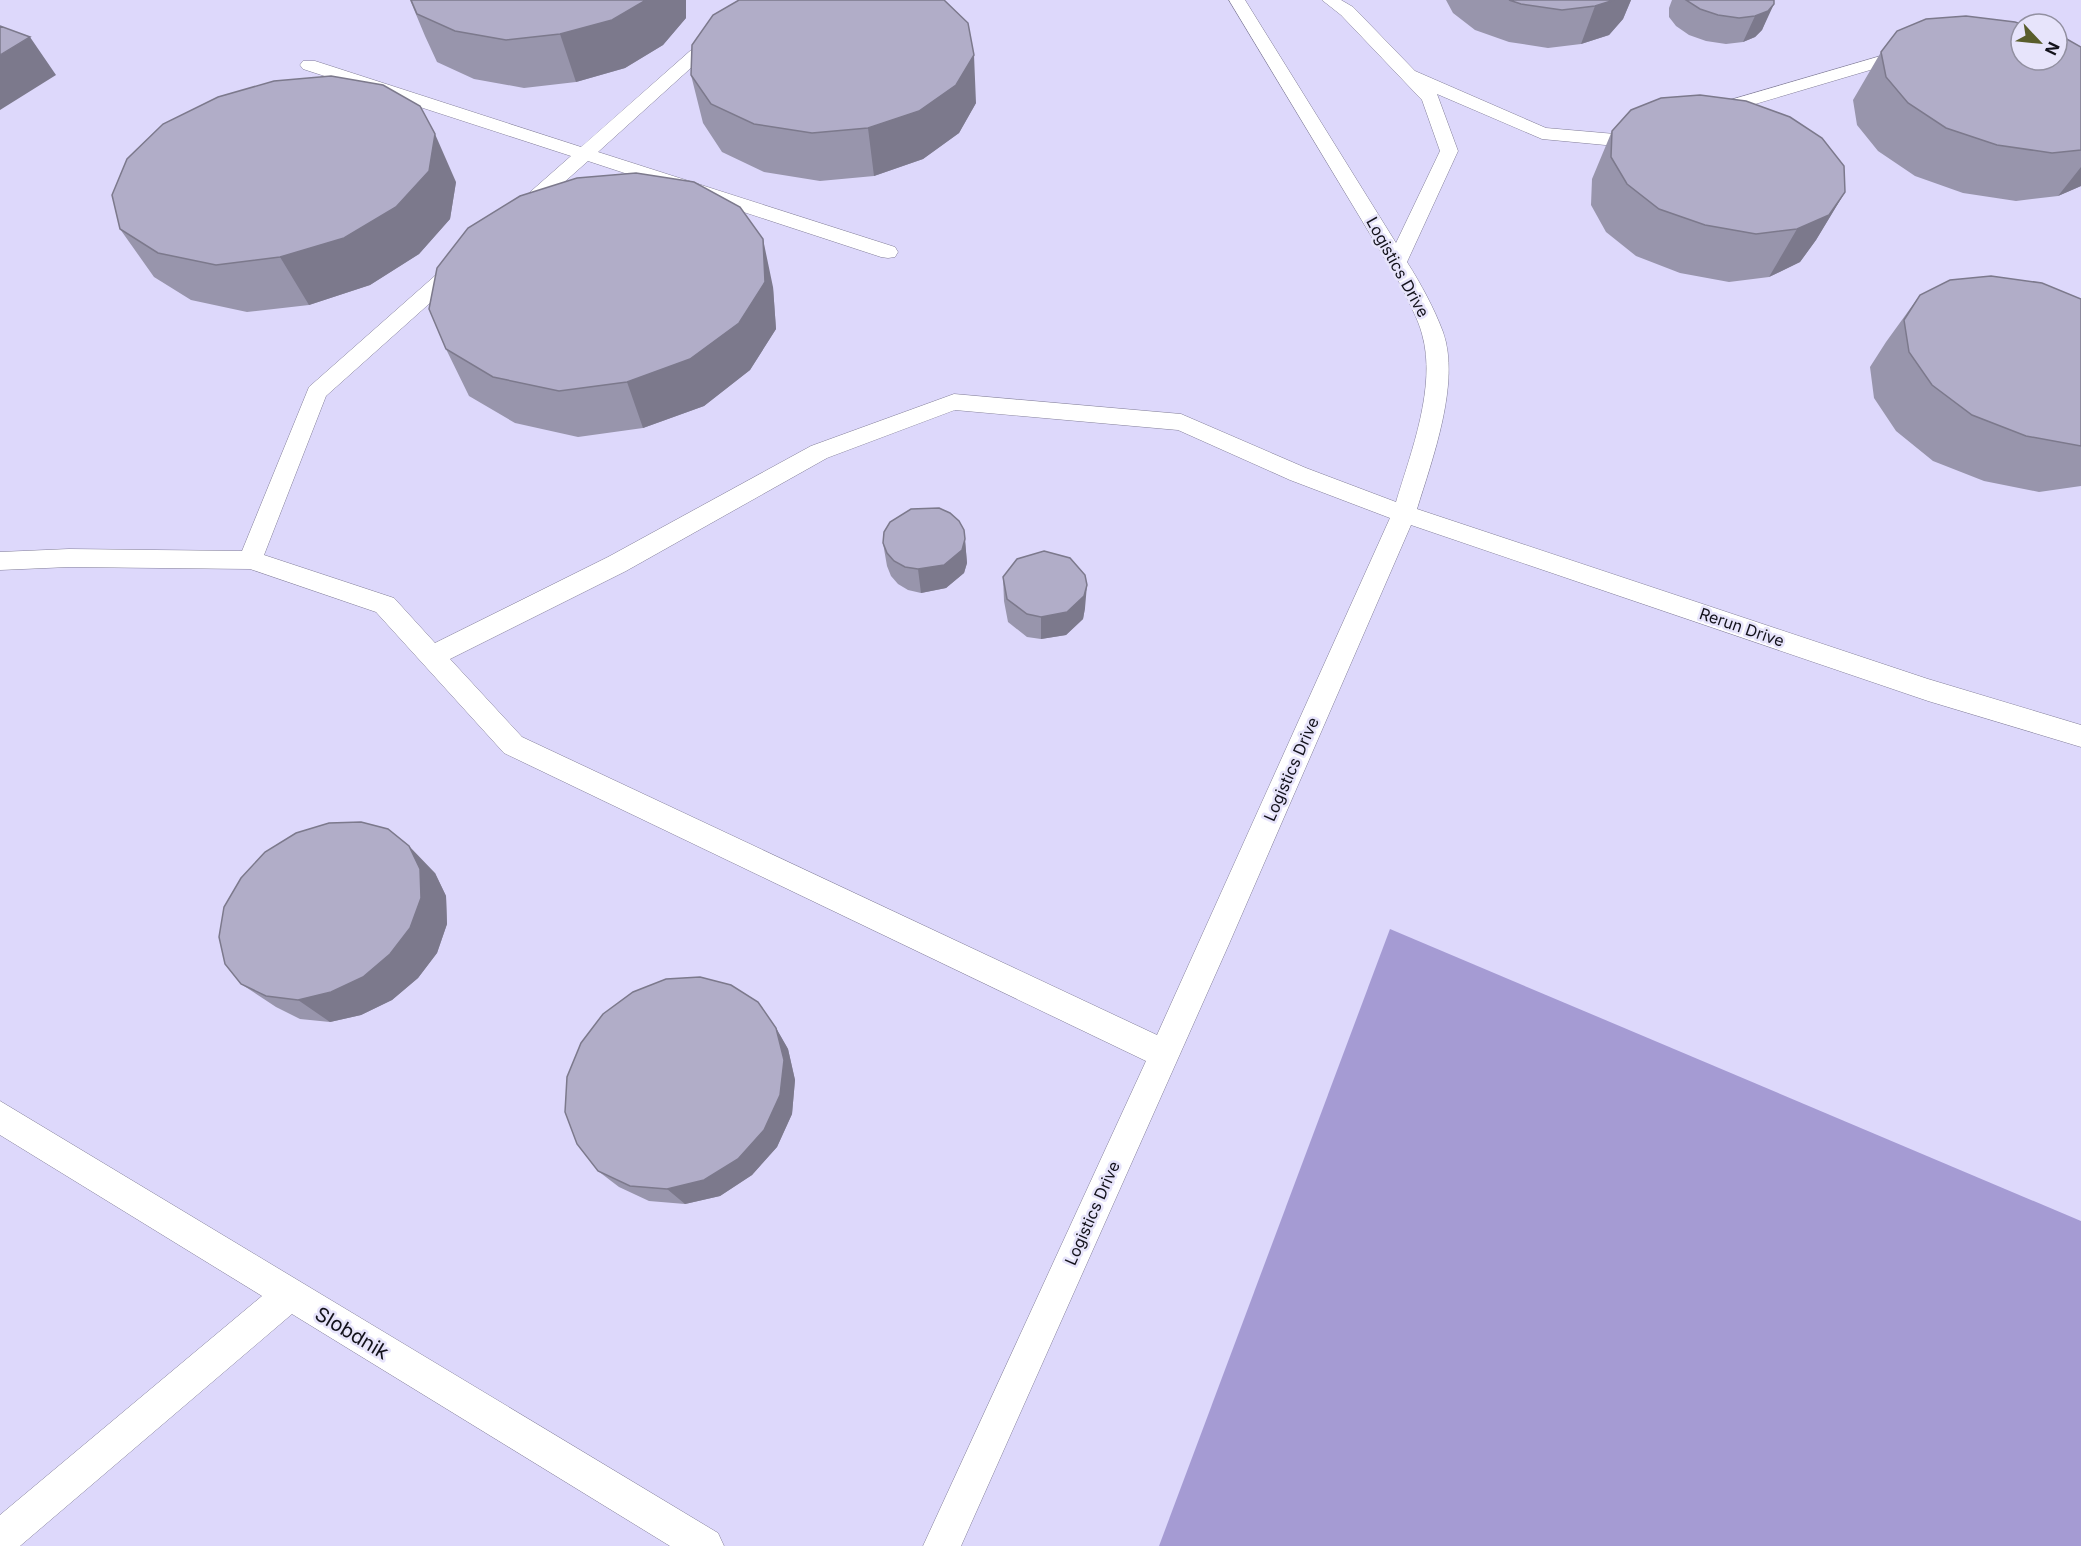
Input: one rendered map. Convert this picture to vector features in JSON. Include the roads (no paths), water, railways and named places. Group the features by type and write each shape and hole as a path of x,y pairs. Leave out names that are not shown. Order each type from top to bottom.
{"lane":[{"path":"504,226 758,0"},
{"name":"Logistics Drive","path":"942,1546 1404,514 1429,431 1438,370 1433,334 1412,287 1237,0"},
{"path":"1330,0 1347,11 1431,98 1449,151 1397,262"},
{"path":"1696,116 1924,49"},
{"path":"309,65 888,252"},
{"path":"1409,75 1542,133 1616,140 1661,126"},
{"path":"250,561 317,392 478,249"},
{"name":"Rerun Drive","path":"432,656 617,564 819,452 954,402 1181,422 1298,474 1404,514 1938,693 2081,736"},
{"path":"0,561 69,558 250,561 385,605 513,745 1164,1054"},
{"name":"Slobdnik","path":"0,1117 289,1295 705,1546"},
{"path":"0,1539 289,1295"}]}
